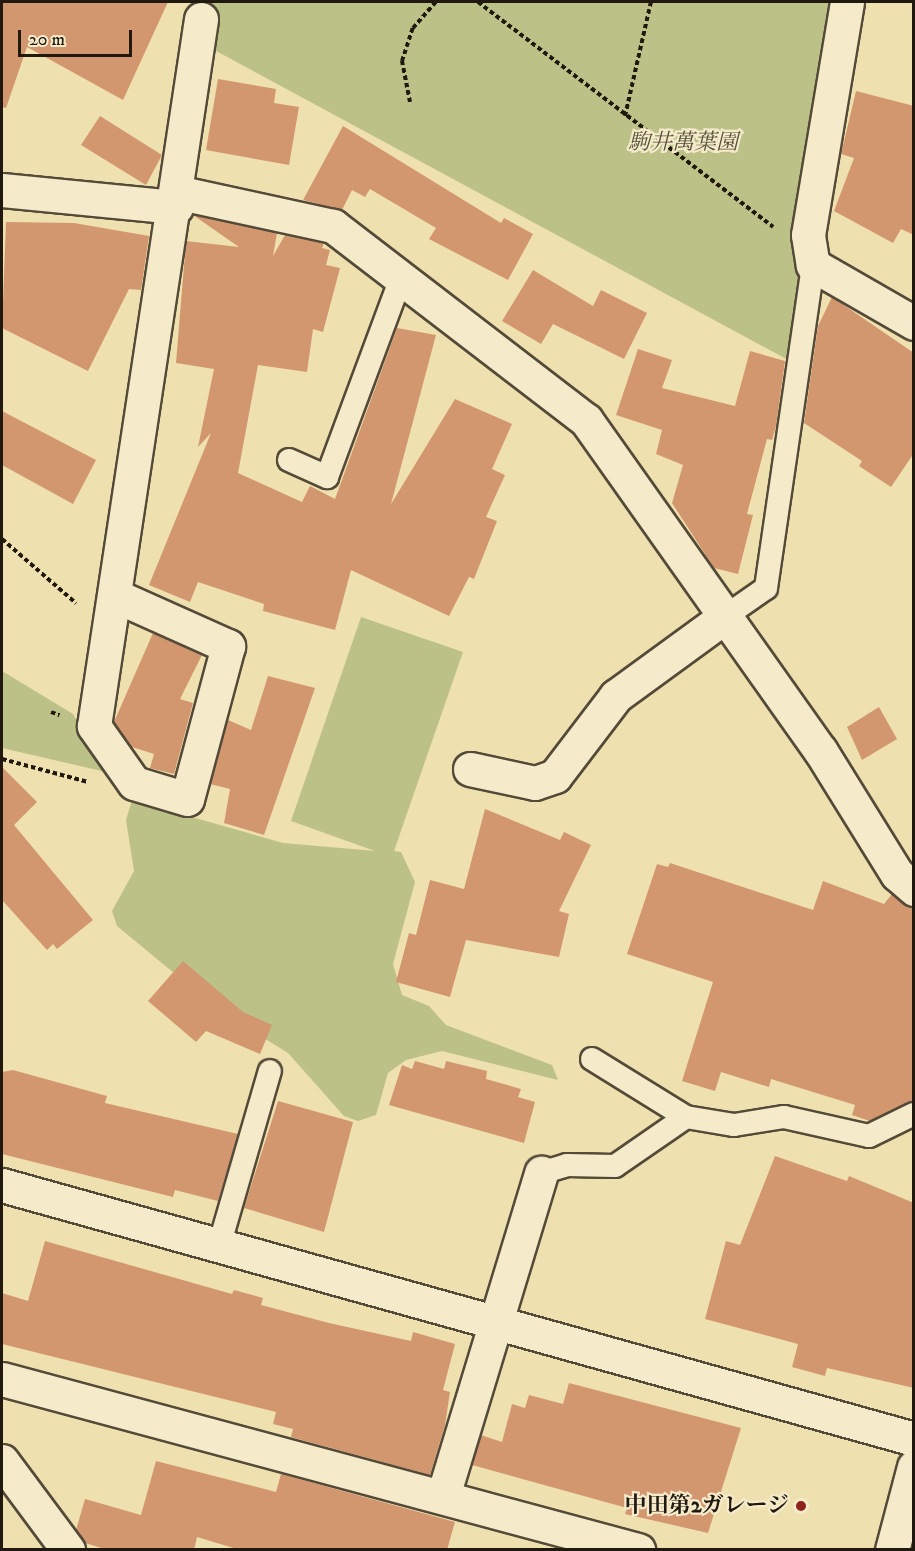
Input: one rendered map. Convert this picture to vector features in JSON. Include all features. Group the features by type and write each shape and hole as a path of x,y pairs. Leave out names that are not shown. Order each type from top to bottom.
{"street":[{"path":"847,2 808,235 813,262 914,322"},
{"path":"116,596 228,646 187,799 134,783 94,726 116,596 201,19"},
{"path":"2,190 176,199 333,226 401,278 586,420 723,618 820,750 897,874 914,889"},
{"path":"470,769 535,783 555,776 616,696 723,618"},
{"path":"443,1496 541,1173"},
{"path":"2,1185 914,1439"},
{"path":"2,1379 638,1550"},
{"path":"2,1461 69,1550"},
{"path":"892,1550 914,1467"}],"lane":[{"path":"723,618 766,588 813,262"},
{"path":"290,460 327,477 401,278"},
{"path":"592,1059 686,1117 734,1125 784,1117 868,1136 914,1114"},
{"path":"219,1246 270,1071"},
{"path":"541,1173 567,1164 615,1166 686,1117"}],"path":[{"path":"410,102 402,61 413,28 436,2"},
{"path":"480,2 813,262"},
{"path":"625,116 651,2"},
{"path":"2,539 110,632"},
{"path":"2,759 60,774"}],"green space":[{"name":"駒井萬葉園","path":"212,2 847,2 792,362 205,45"},
{"path":"361,617 463,652 394,851 401,852 415,882 393,964 402,995 429,1006 446,1025 552,1065 558,1080 442,1051 406,1060 388,1073 376,1115 358,1121 344,1116 288,1053 220,1011 117,926 112,911 134,871 126,820 132,800 283,843 375,851 291,821"},
{"path":"2,671 73,714 106,772 2,748"}],"building":[{"path":"2,2 168,2 123,100 27,47 6,108 2,107"},
{"path":"218,79 276,89 274,103 299,107 289,165 206,150"},
{"path":"856,91 914,106 914,235 901,229 893,243 834,211 854,158 841,154"},
{"path":"100,116 162,155 146,185 81,145"},
{"path":"343,126 501,223 504,218 533,234 508,280 429,239 436,228 370,189 365,197 352,190 342,210 303,200"},
{"path":"193,215 277,233 273,256 285,235 324,243 322,248 330,250 326,265 340,268 323,332 313,329 307,372 258,365 238,473 302,502 310,486 335,499 397,328 436,335 391,504 455,399 512,424 492,469 505,475 486,517 497,521 474,579 469,577 449,616 351,570 335,630 263,611 264,604 198,582 190,602 149,585 211,433 198,447 214,369 176,363 186,241 239,247"},
{"path":"6,222 74,223 149,236 141,290 129,289 88,371 2,328"},
{"path":"533,270 593,306 601,290 647,313 624,359 553,324 541,344 502,321"},
{"path":"832,297 914,353 914,453 891,487 859,466 862,461 804,423 818,326"},
{"path":"638,349 672,360 662,388 735,406 750,351 785,361 776,426 772,440 767,439 747,514 753,515 738,574 714,568 672,503 683,465 656,454 662,430 616,415"},
{"path":"2,411 96,460 73,504 2,465"},
{"path":"153,633 202,655 180,699 193,703 174,774 150,768 154,754 132,747 114,722"},
{"path":"268,676 315,688 264,835 224,823 230,789 210,784 228,720 251,730"},
{"path":"879,707 897,739 862,760 847,727"},
{"path":"2,767 37,802 14,825 93,920 57,949 53,944 47,950 2,900"},
{"path":"485,809 560,840 564,832 591,845 559,911 569,914 559,957 466,940 450,997 396,982 409,933 416,935 430,880 464,889"},
{"path":"670,863 813,910 823,881 884,904 892,894 914,907 914,1101 870,1121 852,1115 855,1105 771,1079 769,1087 721,1072 715,1091 682,1081 713,982 627,954 657,864 668,867"},
{"path":"183,961 243,1012 272,1025 260,1054 206,1031 196,1042 148,1001"},
{"path":"415,1061 444,1069 446,1061 487,1071 486,1079 521,1089 518,1097 535,1102 524,1143 389,1105 402,1065 412,1069"},
{"path":"13,1070 107,1096 105,1103 238,1134 218,1201 175,1190 173,1197 2,1154 2,1072"},
{"path":"278,1101 353,1122 324,1232 244,1208"},
{"path":"775,1156 847,1181 849,1176 914,1203 914,1388 827,1368 825,1376 792,1367 798,1344 705,1319 726,1241 740,1245"},
{"path":"45,1241 232,1294 234,1290 263,1298 261,1305 329,1323 411,1341 413,1332 455,1344 443,1390 450,1392 445,1425 430,1475 291,1437 293,1429 273,1424 276,1412 2,1344 2,1293 28,1301"},
{"path":"569,1383 741,1428 708,1533 625,1514 627,1508 472,1465 481,1435 502,1442 512,1404 525,1408 529,1395 563,1404"},
{"path":"156,1461 276,1492 281,1474 455,1522 447,1550 240,1550 197,1537 194,1550 108,1550 85,1543 76,1530 85,1499 141,1515"}],"place":[{"name":"中田第2ガレージ","path":"801,1506"}]}
